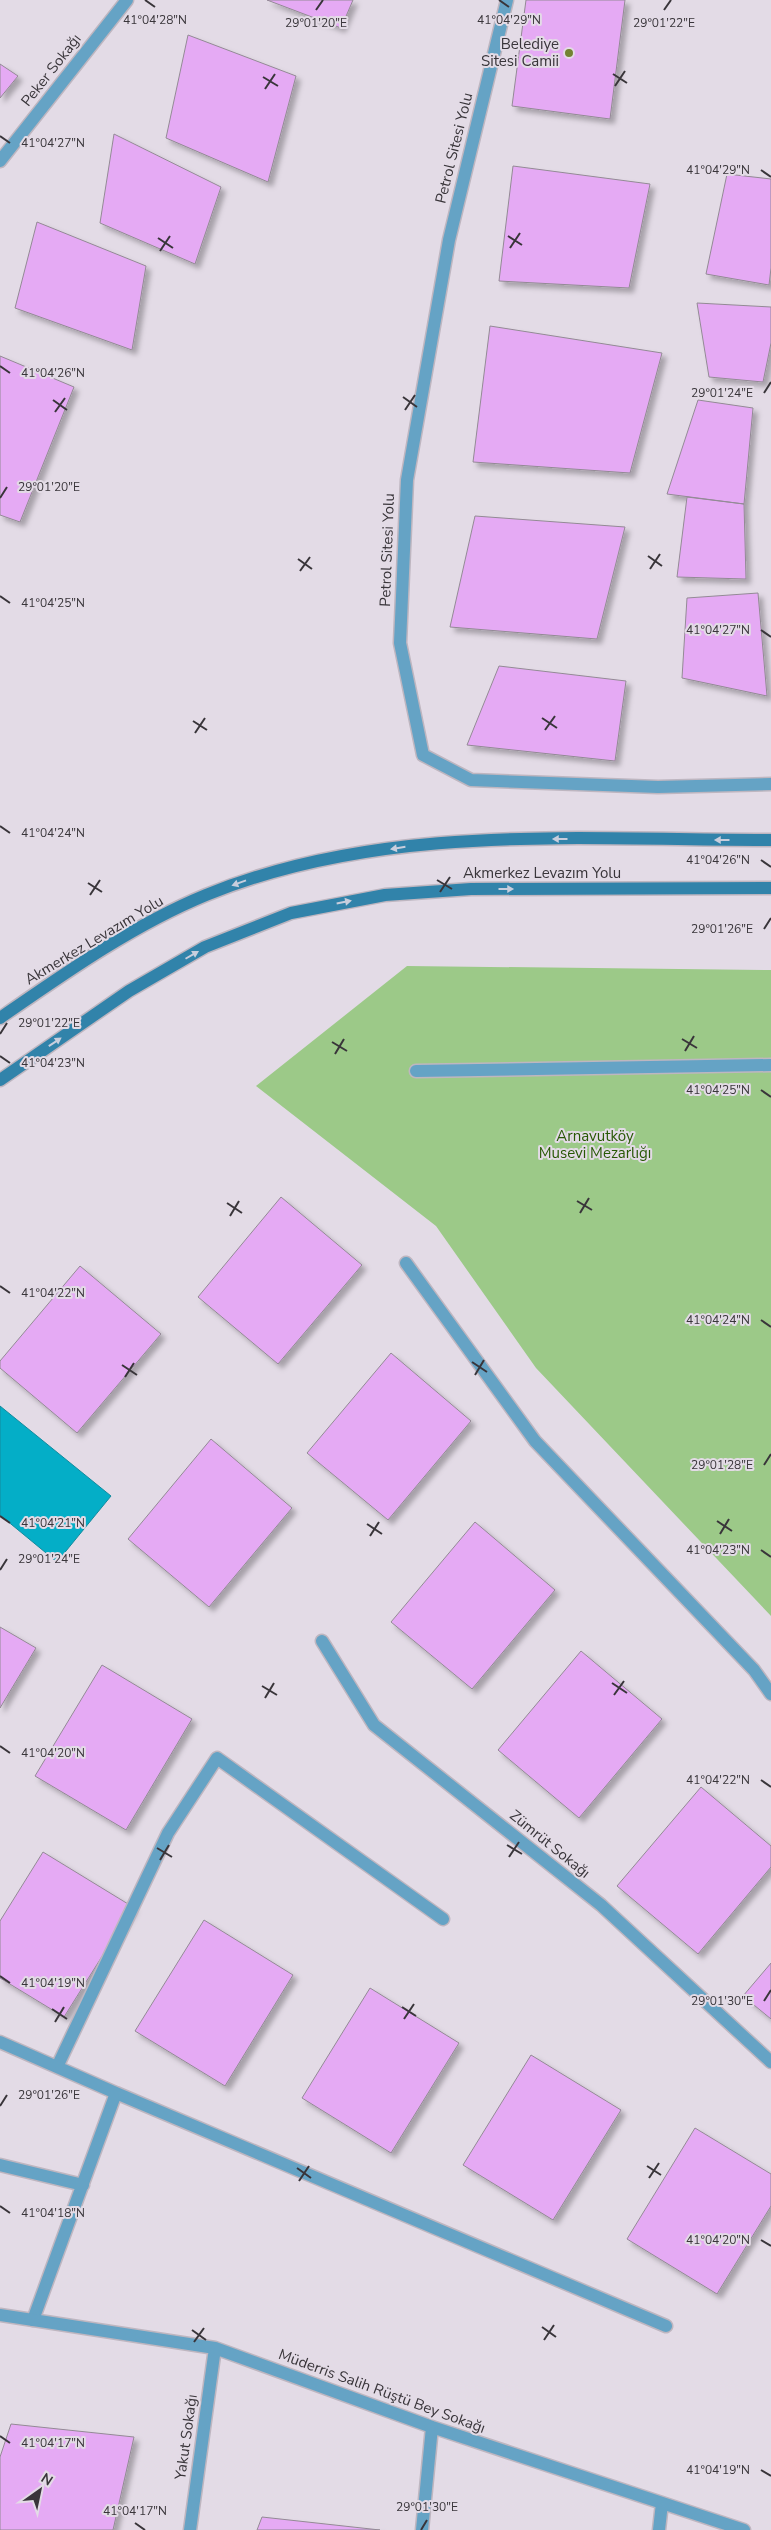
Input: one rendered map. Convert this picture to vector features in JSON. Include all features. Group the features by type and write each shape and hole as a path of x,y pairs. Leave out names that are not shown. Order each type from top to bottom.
{"main road":[{"name":"Akmerkez Levazım Yolu","path":"0,1018 147,924 205,895 257,876 327,860 413,845 515,839 771,840"},
{"name":"Akmerkez Levazım Yolu","path":"0,1080 129,991 197,952 291,912 385,895 471,889 771,888"}],"street":[{"name":"Peker Sokağı","path":"0,161 127,0"},
{"name":"Petrol Sitesi Yolu","path":"508,0 448,240 407,480 400,643 423,755 471,780 658,787 771,784"},
{"path":"416,1071 769,1068"},
{"path":"406,1263 536,1441 754,1670 771,1694"},
{"name":"Zümrüt Sokağı","path":"322,1640 374,1725 601,1905 771,2062"},
{"path":"57,2067 168,1833 217,1758 443,1919"},
{"path":"0,2042 666,2326"},
{"path":"33,2320 116,2093"},
{"path":"0,2165 83,2185"},
{"name":"Müderris Salih Rüştü Bey Sokağı","path":"0,2314 215,2348 432,2427 744,2530"},
{"name":"Yakut Sokağı","path":"190,2530 215,2348"},
{"path":"422,2530 432,2427"},
{"path":"658,2530 662,2503"}],"green space":[{"name":"Arnavutköy Musevi Mezarlığı","path":"407,966 771,970 771,1616 536,1368 436,1226 256,1086"}],"water":[{"path":"0,1406 111,1496 57,1562 0,1515"}],"building":[{"path":"267,0 353,0 341,28"},
{"name":"Belediye Sitesi Camii","path":"526,0 625,0 610,119 512,106"},
{"path":"188,35 296,76 268,182 166,138"},
{"path":"0,64 18,76 0,98"},
{"path":"114,134 221,187 195,264 100,223"},
{"path":"513,166 650,184 629,288 499,281"},
{"path":"727,174 771,179 771,268 769,285 706,274"},
{"path":"37,222 146,266 132,350 15,308"},
{"path":"697,303 771,307 771,343 763,382 709,377"},
{"path":"490,326 662,353 630,473 473,462"},
{"path":"0,356 74,387 20,522 0,515"},
{"path":"698,400 753,408 744,504 667,494"},
{"path":"687,497 744,504 746,579 677,577"},
{"path":"475,516 625,527 597,639 450,627"},
{"path":"758,593 767,696 682,678 687,598"},
{"path":"499,666 626,681 615,761 467,745"},
{"path":"281,1197 362,1265 278,1364 198,1297"},
{"path":"80,1266 161,1334 77,1433 0,1368 0,1361"},
{"path":"391,1353 471,1421 388,1520 307,1453"},
{"path":"211,1439 292,1508 209,1607 128,1539"},
{"path":"475,1522 555,1590 472,1689 391,1622"},
{"path":"0,1627 36,1648 0,1708"},
{"path":"581,1651 662,1719 579,1818 498,1750"},
{"path":"102,1665 192,1719 126,1830 35,1776"},
{"path":"701,1787 771,1846 771,1867 698,1954 617,1886"},
{"path":"43,1852 133,1907 64,2017 0,1978 0,1921"},
{"path":"204,1920 293,1975 225,2086 135,2031"},
{"path":"771,1963 771,2019 743,1996"},
{"path":"370,1988 459,2043 391,2153 302,2098"},
{"path":"531,2055 621,2110 553,2220 463,2165"},
{"path":"695,2128 771,2174 771,2206 717,2294 627,2239"},
{"path":"11,2424 134,2437 113,2530 0,2530 0,2457"},
{"path":"262,2517 380,2530 257,2530"}],"place":[{"name":"Belediye Sitesi Camii","path":"569,53"}]}
